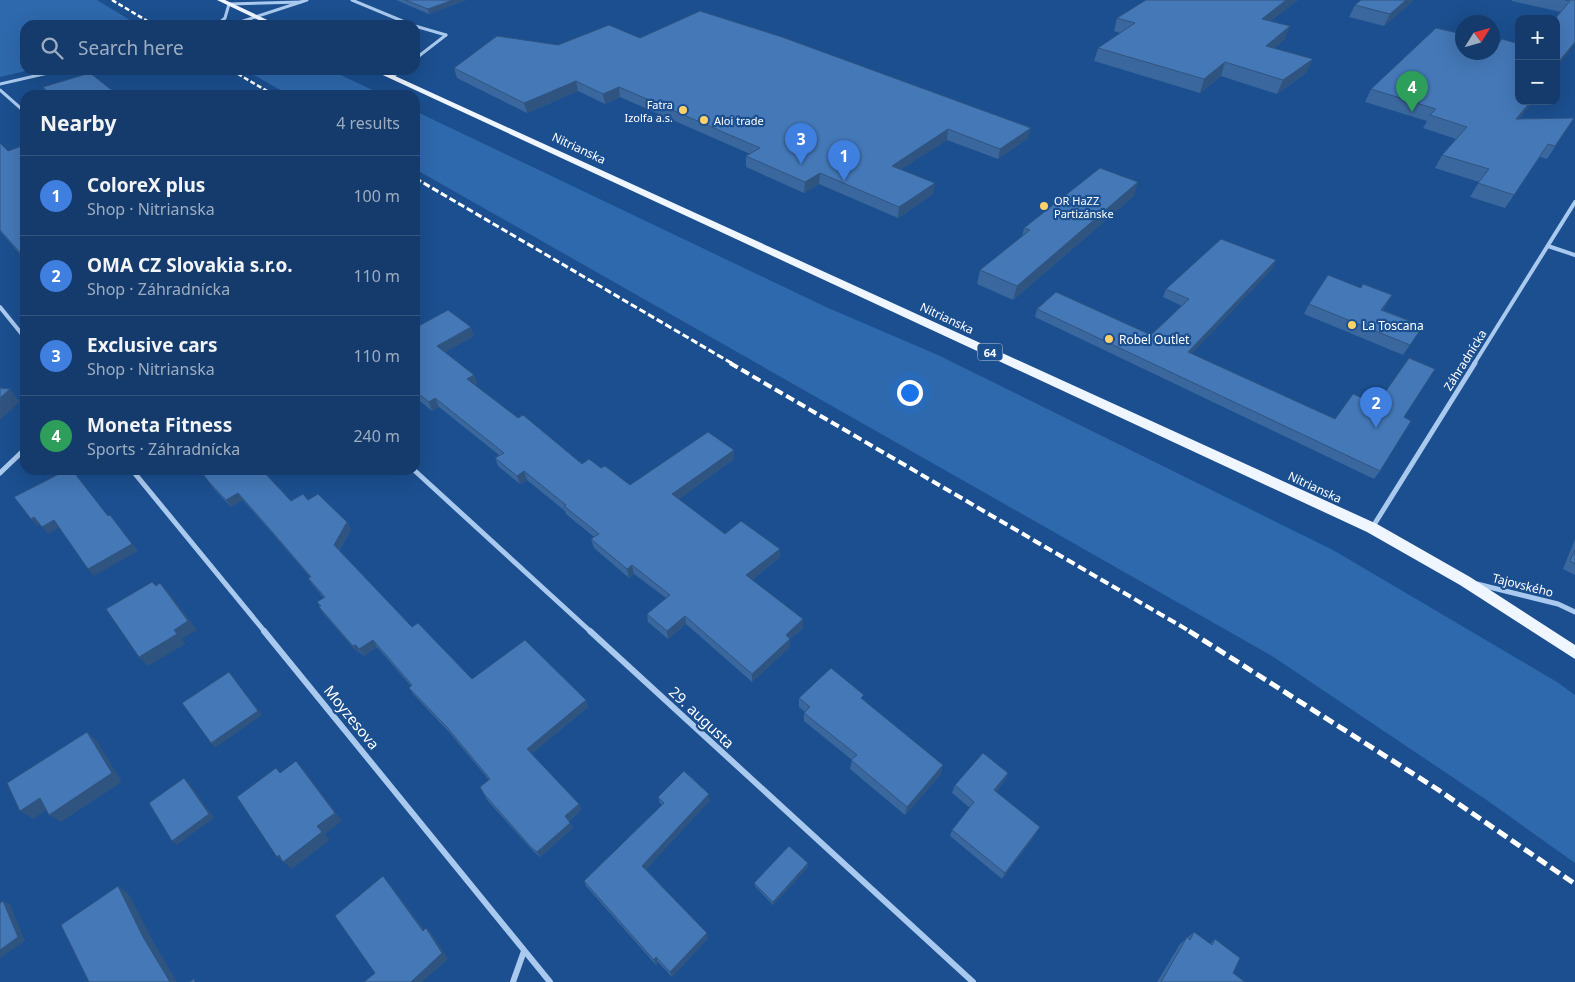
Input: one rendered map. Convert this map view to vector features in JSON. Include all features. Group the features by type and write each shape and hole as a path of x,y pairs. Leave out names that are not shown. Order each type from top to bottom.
{"main road":[{"path":"220,0 264,20"},
{"name":"Nitrianska","path":"398,75 1372,528 1465,581 1575,653"}],"street":[{"path":"247,20 307,0"},
{"path":"352,0 400,20"},
{"path":"223,20 229,4 301,2"},
{"path":"420,28 446,35 420,55"},
{"path":"0,84 39,75"},
{"path":"0,90 20,108"},
{"name":"Záhradnícka","path":"1372,528 1575,202"},
{"path":"1548,246 1575,255"},
{"path":"0,307 20,332"},
{"path":"0,473 20,454"},
{"name":"Moyzesova","path":"136,475 550,982"},
{"name":"29. augusta","path":"419,475 973,982"},
{"name":"Tajovského","path":"1465,581 1558,604 1575,612"},
{"path":"513,982 524,950"}],"shaded area":[{"path":"0,0 97,0 130,20 20,20 20,72 0,77"},
{"path":"254,75 341,75 372,90 280,90"},
{"path":"420,113 826,307 938,355 1333,550 1557,682 1575,695 1575,863 1488,801 1272,656 420,172"}],"building":[{"path":"405,0 453,0 428,9"},
{"path":"1146,0 1286,0 1262,19 1290,26 1266,46 1313,59 1283,80 1225,62 1204,79 1098,48 1135,23 1117,18"},
{"path":"1361,0 1406,0 1390,14 1355,5"},
{"path":"1565,0 1575,0 1575,42 1560,60 1560,15 1558,15 1570,1"},
{"path":"700,11 782,37 1031,128 1000,149 948,129 892,166 935,183 899,207 820,173 805,182 746,156 760,148 619,87 603,94 576,81 524,103 454,68 497,36 558,45 609,25 640,38"},
{"path":"1436,28 1455,32 1455,60 1500,60 1500,42 1502,39 1515,43 1515,105 1528,105 1516,119 1574,118 1555,146 1548,144 1514,195 1478,183 1489,169 1442,155 1467,127 1430,115 1436,109 1371,89"},
{"path":"83,75 93,75 112,90 46,90 43,87"},
{"path":"0,143 8,151 20,147 20,252 0,230"},
{"path":"1100,168 1138,182 1017,286 980,270 1030,230 1024,228"},
{"path":"1221,239 1276,260 1188,352 1335,419 1353,394 1374,403 1376,400 1379,401 1409,358 1435,369 1404,417 1411,421 1380,471 1037,309 1056,292 1151,335 1189,299 1166,289"},
{"path":"1328,275 1361,288 1363,284 1392,295 1381,310 1423,326 1410,345 1309,304"},
{"path":"448,310 471,327 437,346 474,375 467,379 518,418 523,415 582,464 589,459 601,468 605,466 630,485 708,432 734,450 672,494 725,534 741,521 780,549 746,575 803,619 786,635 790,639 752,674 685,616 667,631 647,614 670,595 632,565 627,569 591,539 599,534 524,471 517,476 495,458 504,453 435,398 429,402 420,395 420,325"},
{"path":"0,388 10,389 0,398"},
{"path":"57,475 76,475 132,544 88,569 54,520 42,527 34,517 31,519 14,497"},
{"path":"204,475 267,475 291,501 303,494 308,500 318,494 347,522 334,545 412,627 418,623 472,679 525,640 586,700 527,749 579,804 565,816 570,823 537,852 531,847 484,794 480,787 490,779 446,726 409,688 412,685 373,640 359,649 356,645 353,646 319,607 321,606 317,602 325,597 308,578 311,577 268,527 238,493 226,500"},
{"path":"1575,550 1575,564 1570,561"},
{"path":"152,582 156,586 160,583 188,621 174,630 177,634 139,657 106,609"},
{"path":"831,668 864,695 861,698 943,765 907,807 851,760 857,755 804,713 810,707 799,698"},
{"path":"229,672 258,711 211,743 182,703"},
{"path":"87,732 112,773 49,815 40,798 20,811 7,783"},
{"path":"983,753 1008,773 994,790 1040,827 1005,873 952,830 974,802 955,785"},
{"path":"296,761 335,813 317,826 322,832 283,862 279,855 277,857 237,797 276,768 280,773"},
{"path":"684,771 709,794 642,866 707,933 670,972 656,957 654,960 584,881 664,803 658,797"},
{"path":"184,778 209,814 172,841 149,803"},
{"path":"789,846 808,863 773,902 754,883"},
{"path":"383,876 423,931 426,928 442,953 411,982 364,982 375,973 335,916"},
{"path":"118,886 143,937 170,982 89,982 61,925"},
{"path":"3,901 18,937 0,950 0,903"},
{"path":"1194,932 1212,945 1215,939 1240,958 1233,973 1245,982 1161,982 1187,937 1190,940"}],"railway":[{"path":"112,0 146,20"},
{"path":"240,75 265,90"},
{"path":"420,181 733,364"},
{"path":"730,363 1191,632"},
{"path":"1189,631 1437,789 1575,884"}],"place":[{"name":"Fatra Izolfa a.s.","path":"683,110"},
{"name":"Moneta Fitness","path":"1412,112"},
{"name":"Aloi trade","path":"704,120"},
{"name":"Exclusive cars","path":"801,164"},
{"name":"ColoreX plus","path":"844,181"},
{"name":"OR HaZZ Partizánske","path":"1044,206"},
{"name":"La Toscana","path":"1352,325"},
{"name":"Robel Outlet","path":"1109,339"},
{"name":"OMA CZ Slovakia s.r.o.","path":"1376,428"}]}
